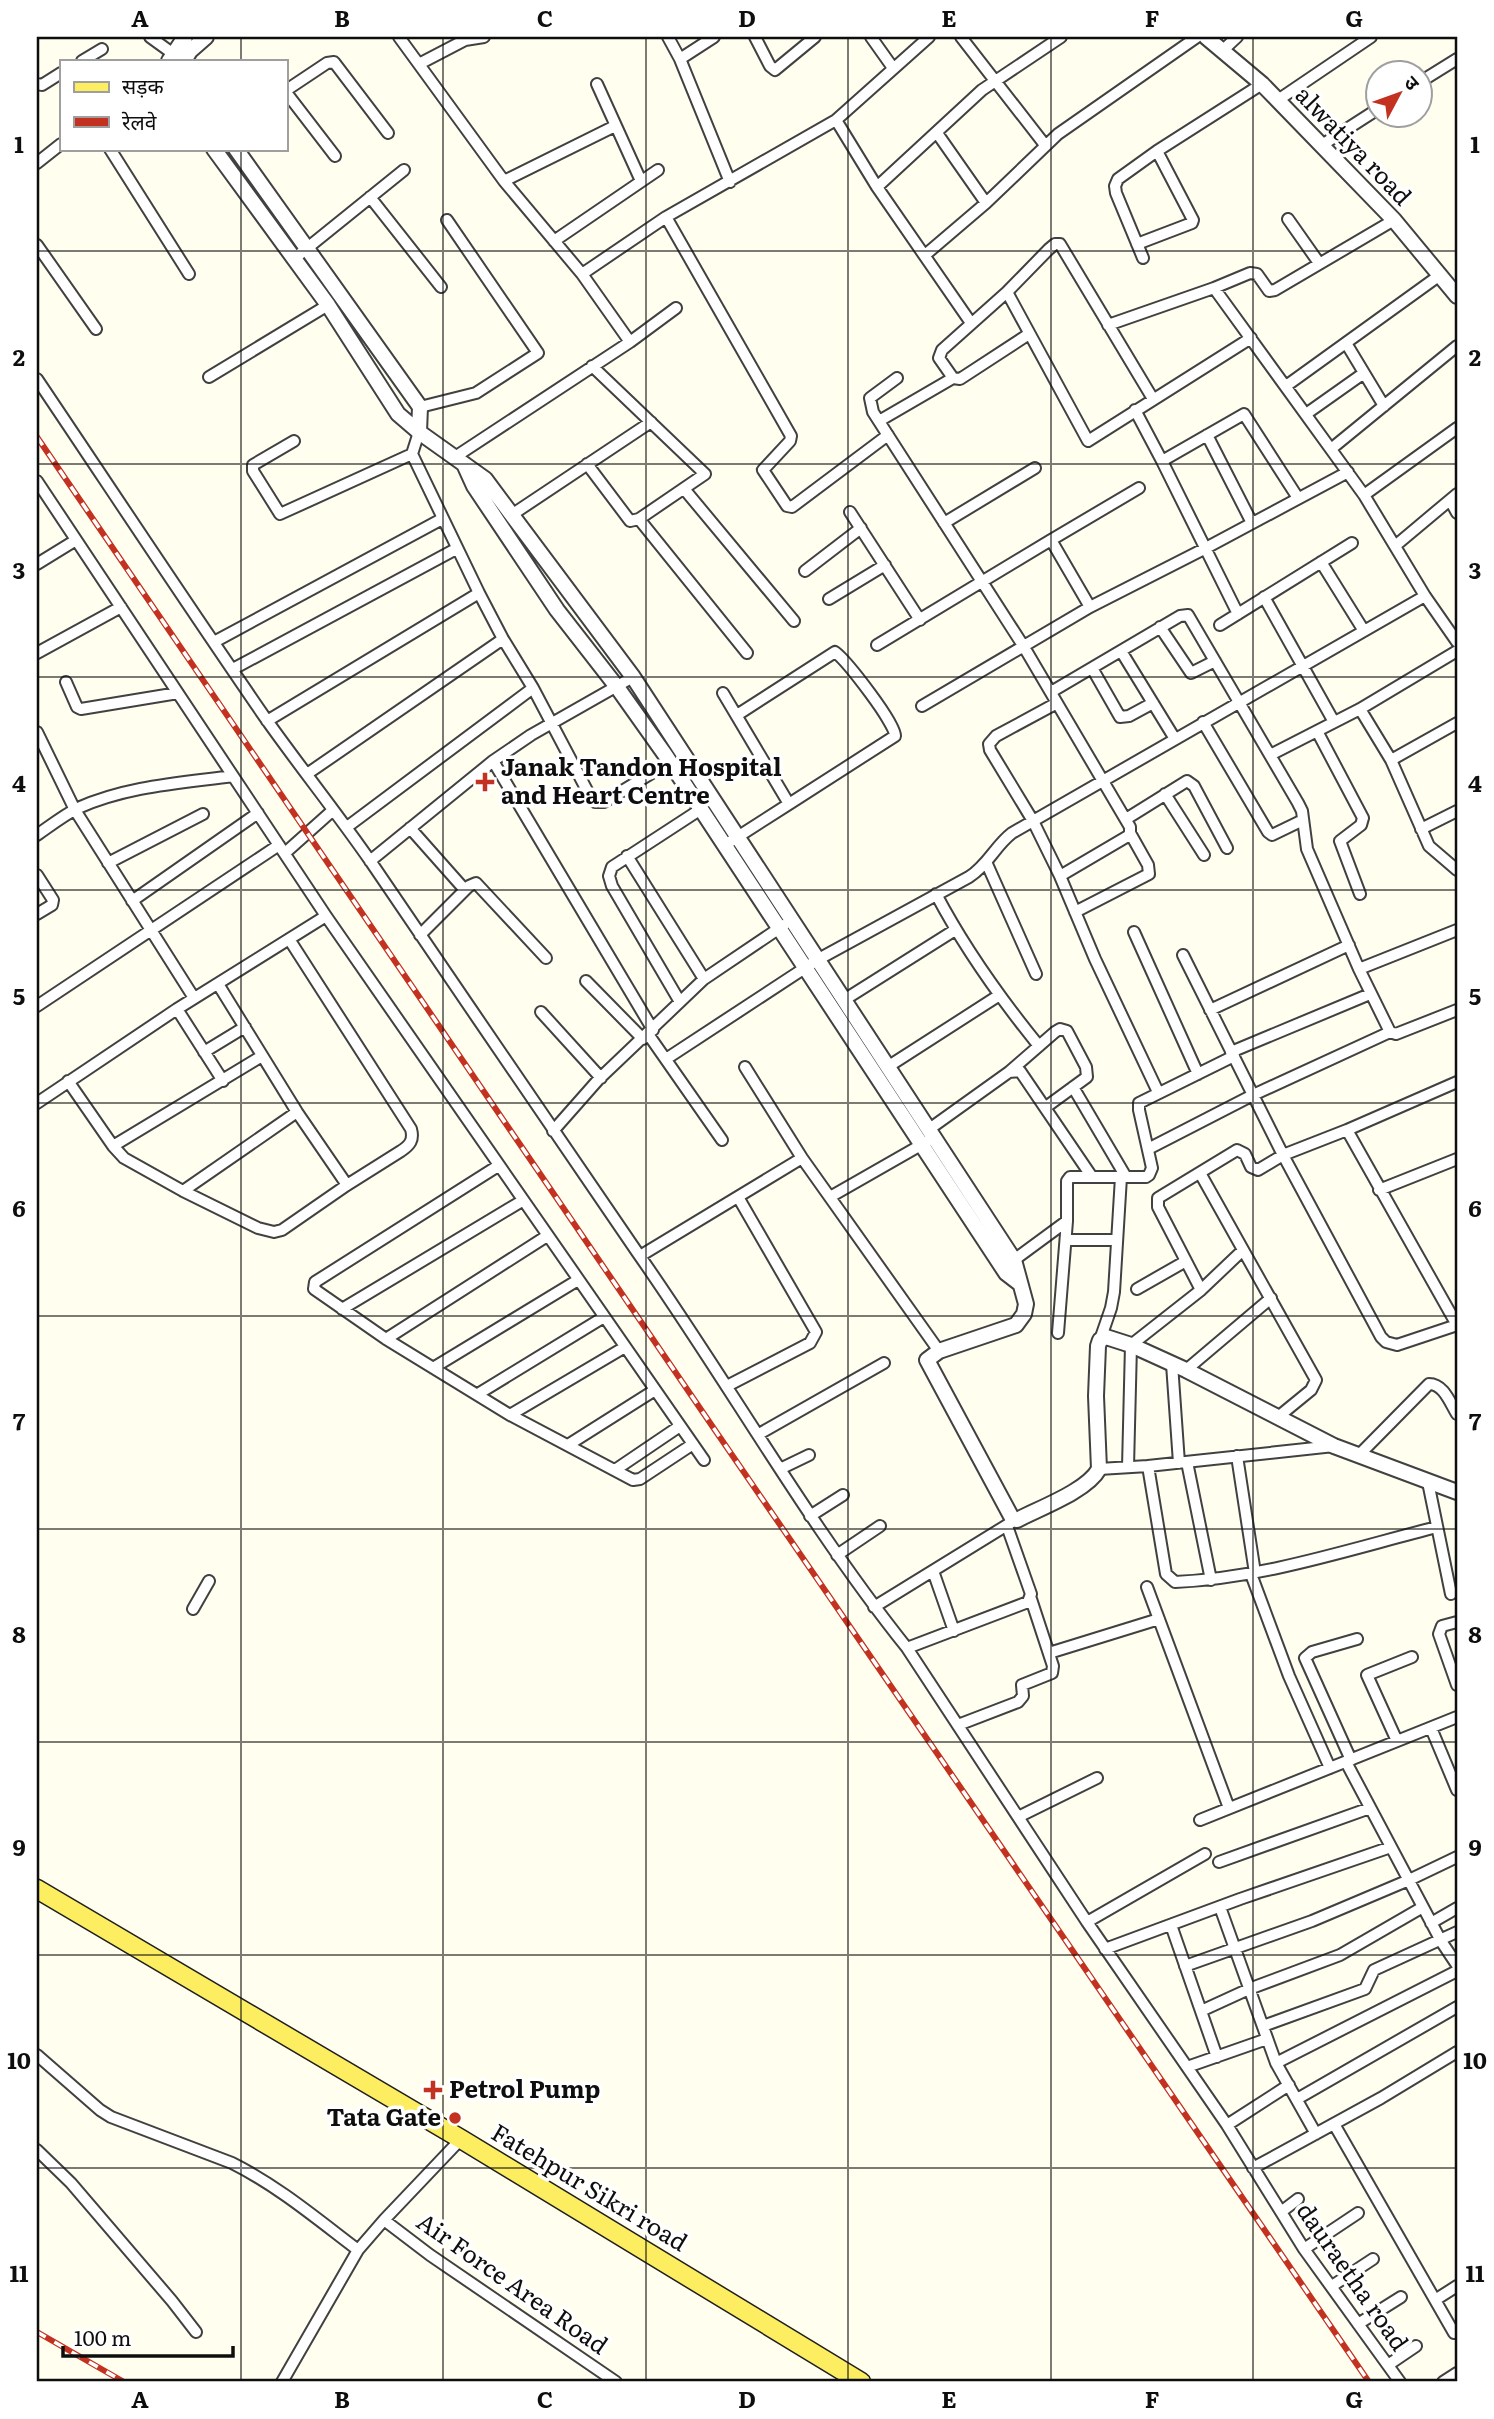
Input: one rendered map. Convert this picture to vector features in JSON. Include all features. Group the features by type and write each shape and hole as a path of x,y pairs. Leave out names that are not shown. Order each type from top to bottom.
{"main road":[{"name":"Fatehpur Sikri road","path":"37,1889 461,2139 861,2382"}],"street":[{"path":"150,37 178,59"},
{"path":"178,59 185,37"},
{"path":"178,59 206,37"},
{"path":"399,37 504,181 582,274 630,342"},
{"path":"419,64 465,40 484,37"},
{"path":"668,37 680,59 730,182"},
{"path":"680,59 714,37"},
{"path":"755,37 770,66 775,70 815,37"},
{"path":"871,37 893,68"},
{"path":"582,274 666,218 836,120 929,37"},
{"path":"961,37 1045,145"},
{"path":"877,187 993,81 1061,37"},
{"path":"925,256 986,203 1045,145 1198,37"},
{"name":"alwatiya road","path":"1206,37 1262,84 1322,145 1394,220 1457,296"},
{"path":"1222,51 1237,37"},
{"path":"1278,100 1371,37"},
{"path":"84,60 103,49"},
{"path":"1434,73 1457,59"},
{"path":"287,90 327,63 334,62 388,133"},
{"path":"37,85 42,85 60,74"},
{"path":"597,84 641,181"},
{"path":"1143,258 1116,193 1118,178 1157,150 1262,84"},
{"path":"287,94 335,156"},
{"path":"1322,145 1364,118"},
{"path":"836,120 877,187 971,323"},
{"path":"504,181 615,126"},
{"path":"937,132 986,203"},
{"path":"37,163 60,145"},
{"path":"111,150 189,274"},
{"path":"215,150 328,305 398,414 485,480 633,677 792,920 811,964 927,1137 1014,1260 1019,1271 1019,1283 1026,1310 1016,1325 939,1351 928,1357 927,1363 1010,1523 1053,1666 1052,1673 1022,1685 1023,1696 1018,1702 958,1725"},
{"path":"237,150 420,407 419,432 412,454 456,549 591,798 600,803 670,762"},
{"path":"1138,244 1192,223 1193,220 1157,150"},
{"path":"295,258 404,170"},
{"path":"554,241 658,170"},
{"path":"370,197 441,287"},
{"path":"666,218 790,436 790,441 763,470 787,506 792,507 810,495 888,435"},
{"path":"1288,219 1319,263"},
{"path":"420,407 476,393 538,353 447,220"},
{"path":"1108,325 1254,273 1271,291 1394,220"},
{"path":"953,378 939,358 940,354 1049,249 1060,244 1153,399"},
{"path":"37,245 96,329"},
{"path":"1286,386 1440,275"},
{"path":"1214,288 1364,495 1425,596 1457,642"},
{"path":"1007,292 1085,439 1091,440 1251,338"},
{"path":"209,377 328,305"},
{"path":"460,460 676,307"},
{"path":"880,421 953,378 960,379 1029,334"},
{"path":"1346,343 1384,406"},
{"path":"1331,449 1457,346"},
{"path":"587,464 628,519 633,521 704,477 704,472 592,366"},
{"path":"1306,414 1364,373"},
{"path":"897,378 870,398 873,412 1024,647 1126,819 1130,833 1148,865 1149,874 1075,912"},
{"name":"dauraetha road","path":"37,379 267,721 370,861 640,1256 759,1434 810,1516 874,1607 907,1648 1105,1949 1227,2125 1304,2249 1400,2382"},
{"path":"1135,411 1238,614"},
{"path":"1162,461 1244,414 1298,498"},
{"path":"513,514 651,422"},
{"path":"1364,495 1457,428"},
{"path":"1207,435 1252,523"},
{"path":"294,441 253,465 253,471 280,514 412,454"},
{"path":"460,460 522,560 670,762 779,928 844,1000 889,1066 1006,1273 1019,1283"},
{"path":"944,523 1035,468"},
{"path":"922,706 1090,607 1348,472"},
{"path":"37,481 326,916 704,1460"},
{"path":"877,645 1139,488"},
{"path":"685,490 794,621"},
{"path":"1395,546 1453,497 1457,513"},
{"path":"850,512 920,620"},
{"path":"639,519 747,653"},
{"path":"214,642 442,520"},
{"path":"805,571 861,528"},
{"path":"37,564 76,540"},
{"path":"1051,540 1090,607"},
{"path":"1220,625 1352,543"},
{"path":"233,669 456,549"},
{"path":"1321,562 1364,631"},
{"path":"829,599 884,565"},
{"path":"267,721 479,593"},
{"path":"666,1059 811,964 969,877 987,863 1005,838 1425,596"},
{"path":"1264,597 1334,722"},
{"path":"37,653 121,607"},
{"path":"1051,692 1181,616 1188,615 1298,803 1307,849 1370,994 1390,1032"},
{"path":"1160,628 1191,673 1215,661"},
{"path":"307,774 503,639"},
{"path":"1121,651 1175,739"},
{"path":"725,845 895,736 896,731 835,652 737,715"},
{"path":"1270,755 1360,709 1457,652"},
{"path":"1092,668 1120,717 1129,716 1153,703"},
{"path":"370,861 493,761 552,723 633,677"},
{"path":"66,682 77,707 81,709 178,694"},
{"path":"346,827 533,688"},
{"path":"723,693 789,804"},
{"path":"1057,703 996,736 989,744 989,750 1033,821 1158,1092"},
{"path":"1360,709 1391,760 1433,852 1457,870"},
{"path":"1203,722 1268,832 1272,835 1278,833 1303,820"},
{"path":"1391,760 1457,723"},
{"path":"1317,731 1363,818 1361,825 1340,841 1360,894"},
{"path":"37,732 75,810 194,998"},
{"path":"493,761 648,1034 722,1140"},
{"path":"37,835 75,810 123,792 233,776"},
{"path":"1126,819 1184,781 1190,782 1227,848"},
{"path":"1165,794 1204,855"},
{"path":"680,1002 612,887 609,876 611,867 701,809"},
{"path":"38,1003 282,849 332,811"},
{"path":"1421,829 1457,811"},
{"path":"132,901 258,813"},
{"path":"108,863 203,814"},
{"path":"410,828 465,890"},
{"path":"1060,876 1130,833"},
{"path":"627,856 704,979"},
{"path":"987,863 1036,974"},
{"path":"37,875 53,900 52,905 37,914"},
{"path":"420,935 465,890 476,883 546,958"},
{"path":"936,894 955,930 998,996 1039,1046"},
{"path":"37,1103 194,998 326,916"},
{"path":"553,1131 601,1078 704,979 792,920"},
{"path":"844,1000 955,930"},
{"path":"1359,969 1457,930"},
{"path":"1134,932 1198,1074"},
{"path":"68,1080 124,1158 258,1228 274,1232 282,1230 410,1145 413,1136 289,939"},
{"path":"1210,1010 1349,945"},
{"path":"1183,955 1283,1155 1386,1342 1397,1345 1457,1325 1347,1130"},
{"path":"586,981 648,1034"},
{"path":"218,984 297,1112 347,1185"},
{"path":"1059,1333 1070,1177 1146,1177 1152,1168 1138,1105 1142,1100 1198,1074 1232,1054 1370,994"},
{"path":"889,1066 998,996"},
{"path":"177,1009 223,1081"},
{"path":"1149,1150 1253,1095 1390,1032 1396,1034 1457,1010"},
{"path":"541,1012 601,1078"},
{"path":"204,1052 245,1027"},
{"path":"830,1197 927,1137 1060,1029 1067,1031 1087,1073 1083,1080 1045,1107"},
{"path":"113,1146 262,1056"},
{"path":"745,1067 803,1158 939,1351"},
{"path":"1009,1072 1020,1071 1092,1177"},
{"path":"1201,1290 1157,1202 1162,1196 1237,1150 1245,1154 1255,1170 1283,1155 1457,1082"},
{"path":"1073,1087 1123,1177 1114,1292 1098,1346 1096,1396 1099,1469"},
{"path":"183,1191 297,1112"},
{"path":"640,1256 803,1158"},
{"path":"1379,1190 1457,1159"},
{"path":"498,1166 313,1284 317,1291 386,1339 510,1415 637,1480 693,1444"},
{"path":"1200,1173 1317,1380 1311,1390 1278,1417"},
{"path":"727,1386 810,1343 817,1332 738,1197"},
{"path":"342,1309 522,1201"},
{"path":"1014,1260 1067,1221"},
{"path":"386,1339 547,1236"},
{"path":"1066,1240 1117,1240"},
{"path":"1131,1345 1201,1290 1243,1250"},
{"path":"1137,1289 1186,1261"},
{"path":"433,1368 578,1280"},
{"path":"1179,1367 1270,1298"},
{"path":"478,1394 604,1317"},
{"path":"1100,1340 1113,1338 1131,1345 1334,1446 1457,1492"},
{"path":"1128,1467 1131,1345"},
{"path":"510,1415 625,1347"},
{"path":"759,1434 884,1363"},
{"path":"1179,1367 1183,1462 1211,1580"},
{"path":"1358,1456 1429,1384 1437,1384 1442,1389 1457,1414"},
{"path":"568,1445 655,1390"},
{"path":"615,1471 680,1426"},
{"path":"874,1607 1010,1523 1080,1488 1099,1469 1334,1446"},
{"path":"780,1469 809,1455"},
{"path":"1237,1456 1253,1574 1289,1676 1330,1768"},
{"path":"1148,1466 1166,1574 1175,1582 1253,1574 1437,1527"},
{"path":"1428,1482 1451,1594"},
{"path":"810,1516 843,1495"},
{"path":"837,1555 880,1526"},
{"path":"933,1571 954,1630"},
{"path":"193,1609 209,1581"},
{"path":"1147,1587 1229,1808"},
{"path":"907,1648 1023,1605 1031,1599"},
{"path":"1049,1653 1158,1619"},
{"path":"1457,1622 1442,1626 1439,1634 1457,1684"},
{"path":"1357,1639 1311,1652 1306,1658 1370,1808 1431,1923 1457,1965"},
{"path":"1397,1741 1367,1675 1412,1657"},
{"path":"1200,1820 1457,1717"},
{"path":"1431,1728 1457,1790"},
{"path":"1018,1817 1097,1779"},
{"path":"1219,1862 1370,1808"},
{"path":"1105,1949 1391,1847"},
{"path":"1087,1922 1205,1854"},
{"path":"1185,1966 1312,1921 1457,1857"},
{"path":"1220,1907 1276,2063 1316,2134"},
{"path":"1201,2011 1340,1955 1423,1907"},
{"path":"1431,1923 1457,1908"},
{"path":"1171,1925 1217,2057"},
{"path":"1263,2026 1365,1989 1374,1970 1457,1932"},
{"path":"1276,2063 1457,1971"},
{"path":"1297,2099 1457,2007"},
{"path":"1187,2067 1267,2039"},
{"path":"1253,2168 1457,2053"},
{"path":"37,2055 111,2118 250,2172 280,2191 358,2250"},
{"path":"1227,2125 1289,2085"},
{"path":"1334,2124 1454,2333"},
{"path":"282,2382 358,2250 461,2139"},
{"path":"37,2150 79,2193 172,2301 195,2332"},
{"path":"1281,2212 1298,2199"},
{"path":"1304,2249 1358,2213"},
{"name":"Air Force Area Road","path":"384,2220 430,2255 616,2382"},
{"path":"1332,2286 1373,2259"},
{"path":"1435,2300 1457,2286"},
{"path":"1358,2324 1401,2297"},
{"path":"1388,2365 1416,2346"},
{"path":"1443,2382 1457,2373"}],"railway":[{"path":"37,437 1369,2382"},
{"path":"37,2332 124,2382"}],"place":[{"name":"Janak Tandon Hospital and Heart Centre","path":"485,782"},
{"name":"Petrol Pump","path":"433,2090"},
{"name":"Tata Gate","path":"455,2118"}]}
